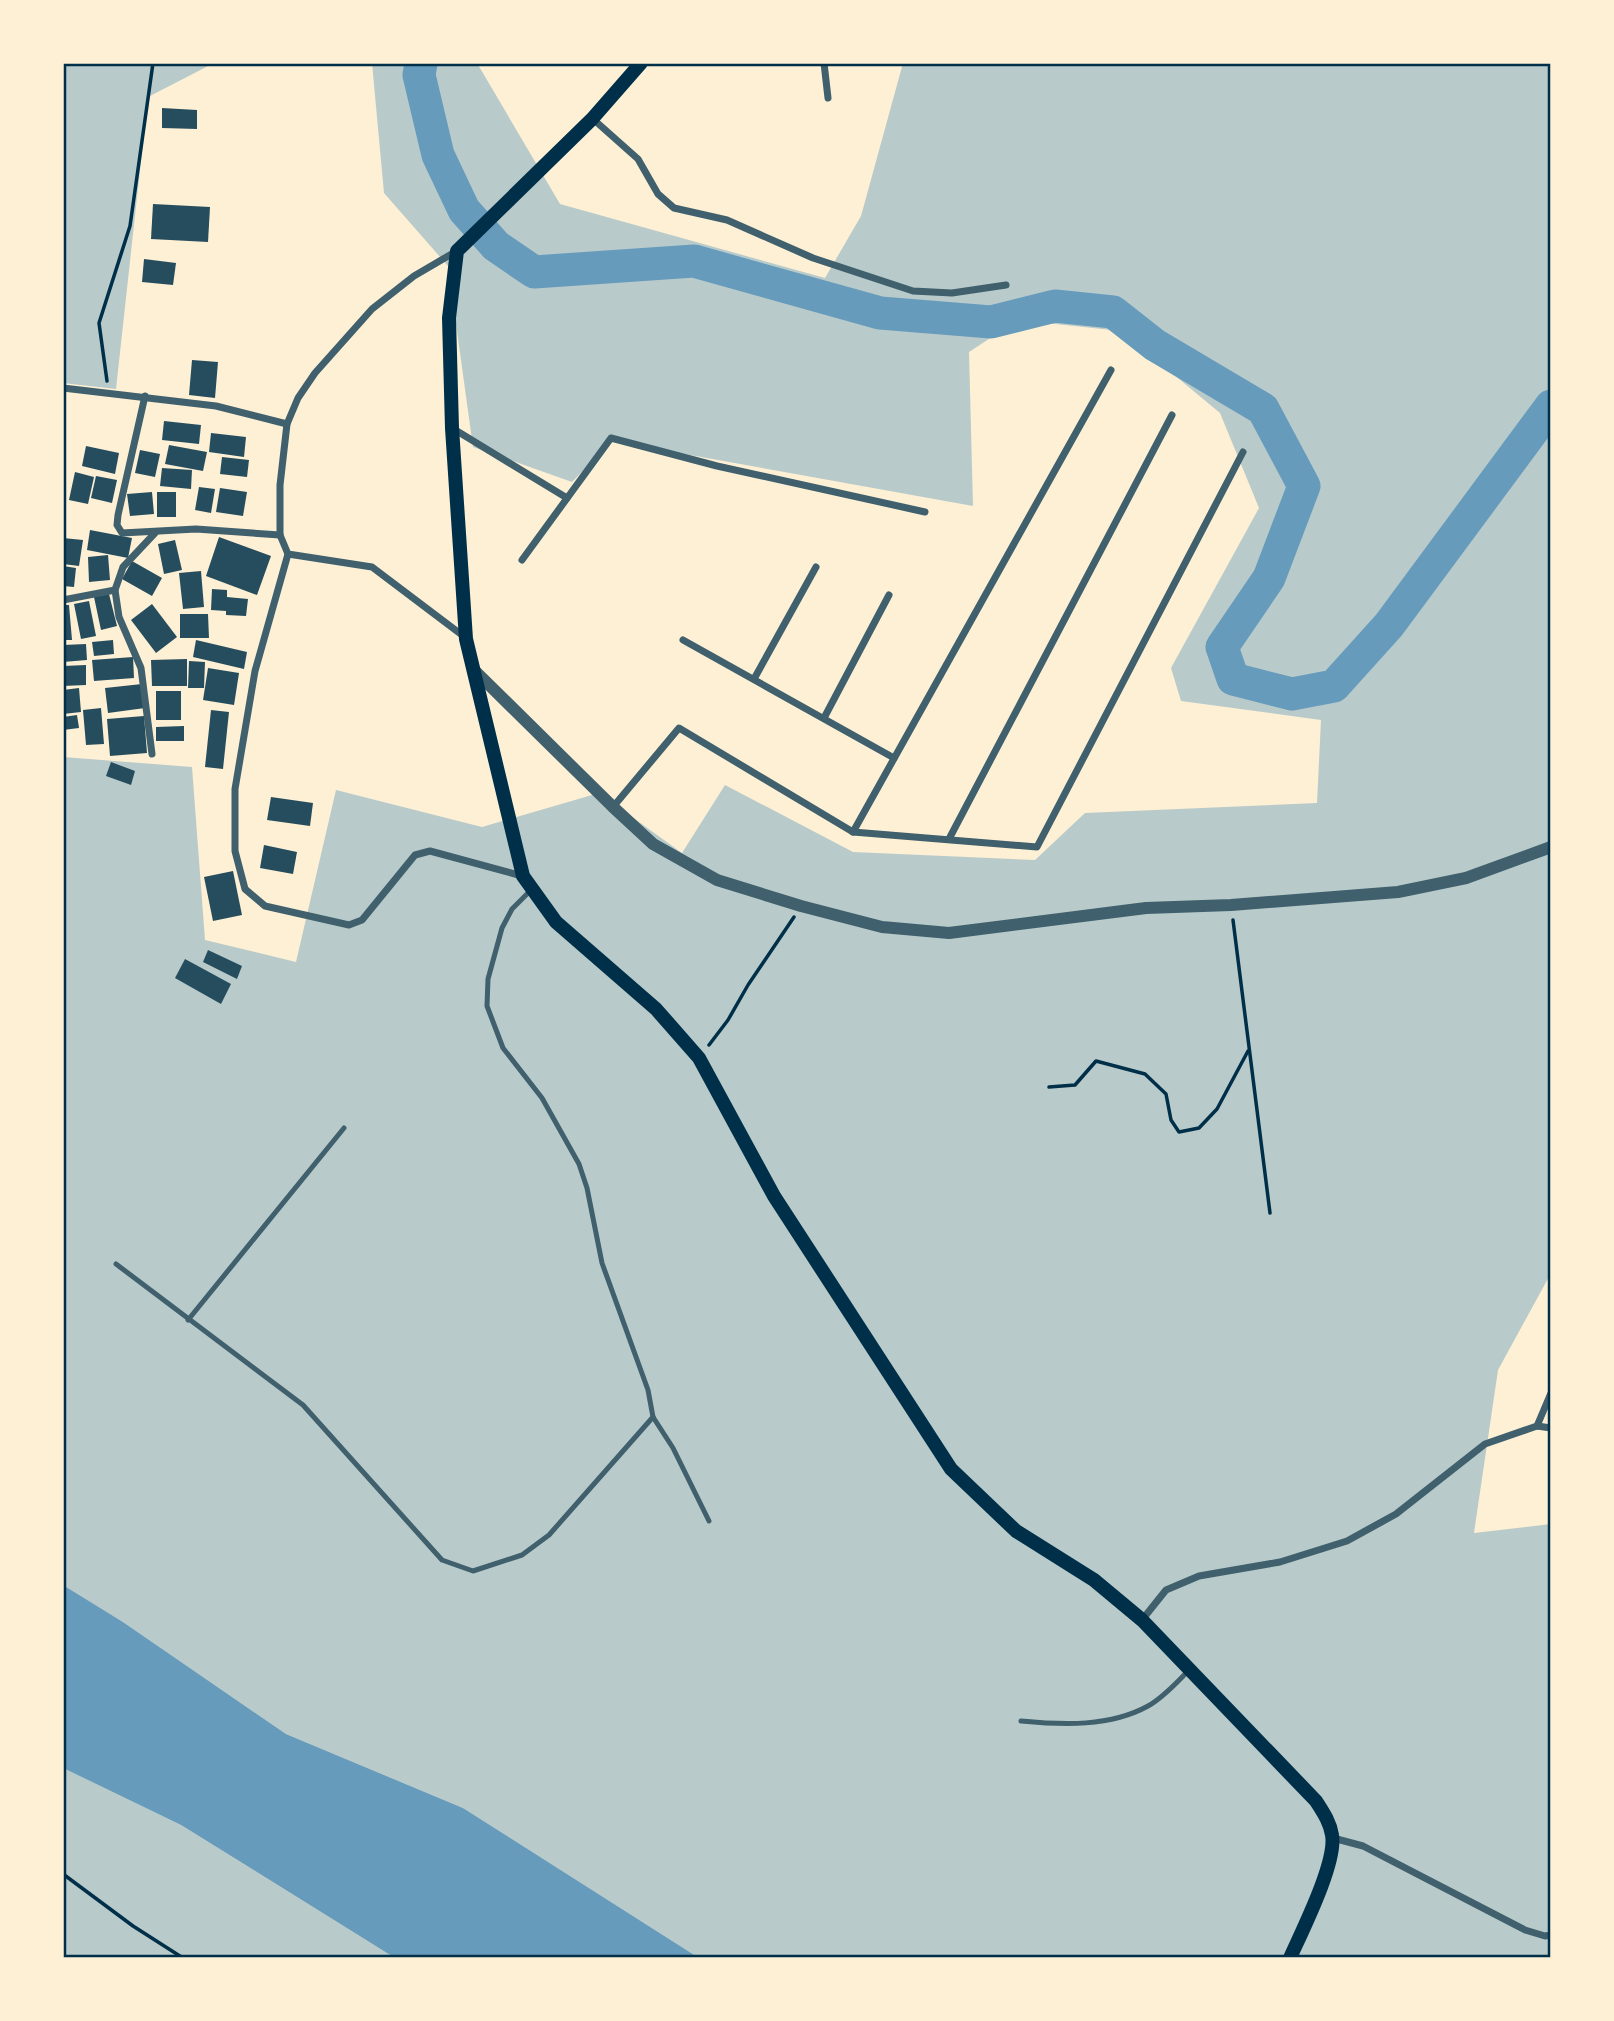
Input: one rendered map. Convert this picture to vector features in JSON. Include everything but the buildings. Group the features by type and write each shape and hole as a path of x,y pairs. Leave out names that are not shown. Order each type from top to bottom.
{"main road":[{"path":"641,63 592,119 457,251 449,318 452,428 466,639 523,876 555,922 656,1009 698,1058 775,1196 951,1469 1016,1531 1094,1580 1142,1620 1316,1801 1328,1820 1333,1838 1325,1876 1290,1958"}],"street":[{"path":"824,63 828,98"},
{"path":"592,119 638,159 658,194 674,208 727,220 813,258 913,291 952,293 1006,285"},
{"path":"457,251 414,276 372,309 315,373 298,398 286,424 280,485 280,535 288,554 256,671 234,789 235,851 246,890 265,906 349,925 362,920 415,855 430,851 523,876"},
{"path":"853,832 1111,370"},
{"path":"63,388 216,406 286,424"},
{"path":"145,397 117,525 122,533 196,529 280,535"},
{"path":"949,839 1172,415"},
{"path":"452,428 567,498"},
{"path":"522,560 611,438 717,466 925,512"},
{"path":"613,807 679,728 853,832 1037,847 1243,452"},
{"path":"152,754 141,668 119,617 115,590 123,567 155,533"},
{"path":"288,554 372,567 466,639"},
{"path":"754,679 816,567"},
{"path":"63,600 115,590"},
{"path":"824,718 889,596"},
{"path":"682,640 894,758"},
{"path":"475,671 653,844 718,880 801,906 882,927 949,933 1146,908 1231,905 1398,892 1466,878 1551,847"},
{"path":"1536,1426 1551,1393"},
{"path":"1142,1620 1166,1590 1199,1576 1280,1562 1347,1541 1396,1514 1485,1444 1536,1426 1551,1427"},
{"path":"1333,1838 1363,1846 1525,1930 1545,1936 1551,1935"}],"lane":[{"path":"532,889 512,909 502,928 488,979 487,1006 503,1048 542,1098 579,1164 587,1188 602,1263 648,1390 653,1417 673,1448 709,1521"},
{"path":"188,1321 344,1128"},
{"path":"116,1264 188,1321 303,1405 442,1560 473,1571 523,1555 549,1535 653,1417"},
{"path":"1021,1721 1062,1725 1110,1719 1148,1706 1189,1670"}],"path":[{"path":"111,393 104,371 99,323 130,226 153,63"},
{"path":"1231,905 1270,1213"},
{"path":"698,1058 729,1020 747,985 801,906"},
{"path":"1049,1087 1075,1085 1096,1061 1146,1074 1166,1094 1171,1120 1179,1132 1199,1128 1217,1109 1249,1049"},
{"path":"63,1874 133,1927 183,1958"}],"shaded area":[{"path":"63,63 214,63 148,97 116,389 63,383"},
{"path":"372,63 477,63 560,204 825,278 861,216 903,63 1551,63 1551,1273 1498,1370 1474,1533 1551,1524 1551,1958 699,1958 463,1808 286,1734 123,1622 63,1585 63,757 192,767 205,940 296,962 336,790 482,827 599,793 682,853 725,785 853,852 1035,860 1085,813 1317,803 1321,720 1181,701 1171,668 1259,508 1220,413 1121,331 1018,320 969,352 973,506 612,441 572,482 473,447 448,266 384,193"},
{"path":"63,1768 181,1825 395,1958 63,1958"}],"water":[{"path":"63,1585 123,1622 286,1734 463,1808 699,1958 395,1958 181,1825 63,1768"}],"waterway":[{"path":"421,63 419,75 438,155 464,210 496,246 534,272 694,261 880,313 991,322 1055,306 1113,312 1155,345 1263,409 1304,486 1269,578 1222,647 1233,679 1292,694 1334,686 1389,625 1551,406"}]}
